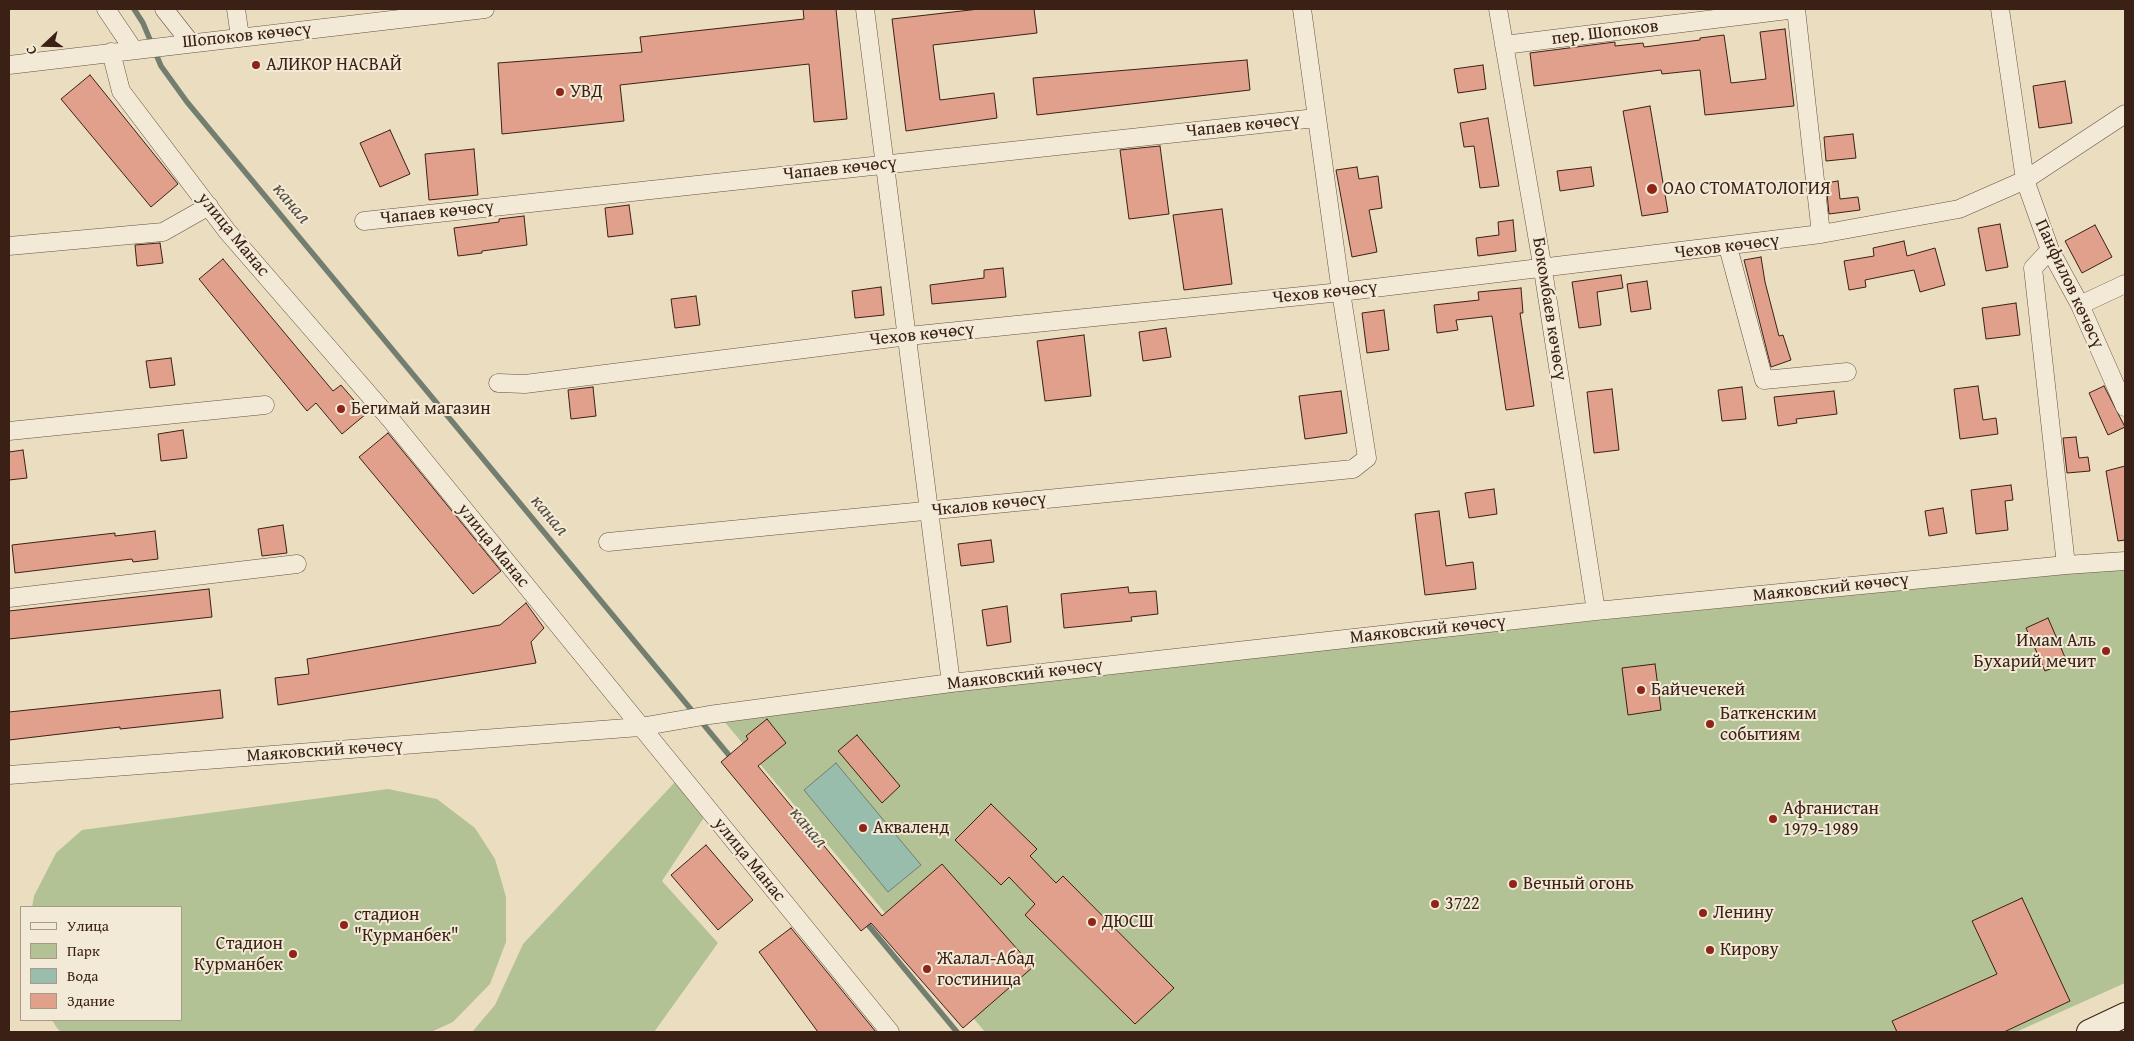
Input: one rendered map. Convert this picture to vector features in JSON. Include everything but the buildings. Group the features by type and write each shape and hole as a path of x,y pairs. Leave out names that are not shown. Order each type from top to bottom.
{"main road":[{"path":"2089,1032 2125,1015"}],"street":[{"path":"106,9 134,49"},
{"path":"164,9 190,42"},
{"path":"236,9 240,37"},
{"name":"Шопоков көчөсү","path":"9,65 190,42 485,9"},
{"path":"865,9 951,683"},
{"name":"Чапаев көчөсү","path":"1302,9 1341,292 1367,458"},
{"name":"Бокомбаев көчөсү","path":"1498,9 1543,270 1596,611"},
{"name":"пер. Шопоков","path":"1504,45 1796,9 1821,234"},
{"name":"Панфилов көчөсү","path":"2000,9 2025,180 2050,250 2080,305 2125,407"},
{"name":"улица Манас","path":"111,52 121,90 227,232 392,420 890,1032"},
{"name":"Чехов көчөсү","path":"498,382 525,384 908,336 1543,270 1821,234 1958,209 2025,180 2125,114"},
{"name":"Чапаев көчөсү","path":"364,222 1316,118"},
{"path":"9,246 163,232 209,206"},
{"path":"1728,247 1764,380 1846,372"},
{"path":"2050,250 2033,268 2066,565"},
{"path":"2080,305 2125,284"},
{"path":"9,431 265,405"},
{"name":"Чкалов көчөсү","path":"608,542 1353,469 1367,458"},
{"name":"Маяковский көчөсү","path":"9,775 640,727 678,720 951,683 1596,611 2066,565 2125,561"},
{"path":"9,598 297,564"}],"green space":[{"path":"2125,568 2125,983 2016,1032 985,1032 723,720 1017,678"},
{"path":"676,781 705,816 662,881 718,943 654,1032 472,1032 495,1005 523,944"},
{"name":"стадион \"Курманбек\"","path":"388,789 437,799 475,828 495,859 506,897 506,942 490,984 453,1022 431,1032 61,1032 53,1021 182,1021 182,906 32,906 34,896 56,853 82,830"}],"water":[{"name":"Акваленд","path":"836,763 921,865 888,892 804,790"}],"waterway":[{"name":"канал","path":"134,9 143,23 161,66 187,102 733,760"},
{"name":"канал","path":"864,920 957,1032"}],"place":[{"name":"АЛИКОР НАСВАЙ","path":"256,65"},
{"name":"УВД","path":"560,92"},
{"name":"ОАО СТОМАТОЛОГИЯ","path":"1652,189"},
{"name":"Бегимай магазин","path":"341,409"},
{"name":"Имам Аль Бухарий мечит","path":"2106,651"},
{"name":"Байчечекей","path":"1641,690"},
{"name":"Баткенским событиям","path":"1710,724"},
{"name":"Афганистан 1979-1989","path":"1773,819"},
{"name":"Акваленд","path":"863,828"},
{"name":"Вечный огонь","path":"1513,884"},
{"name":"3722","path":"1435,904"},
{"name":"Ленину","path":"1703,913"},
{"name":"ДЮСШ","path":"1092,922"},
{"name":"стадион \"Курманбек\"","path":"344,925"},
{"name":"Кирову","path":"1710,950"},
{"name":"Стадион Курманбек","path":"293,954"},
{"name":"Жалал-Абад гостиница","path":"927,969"}]}
